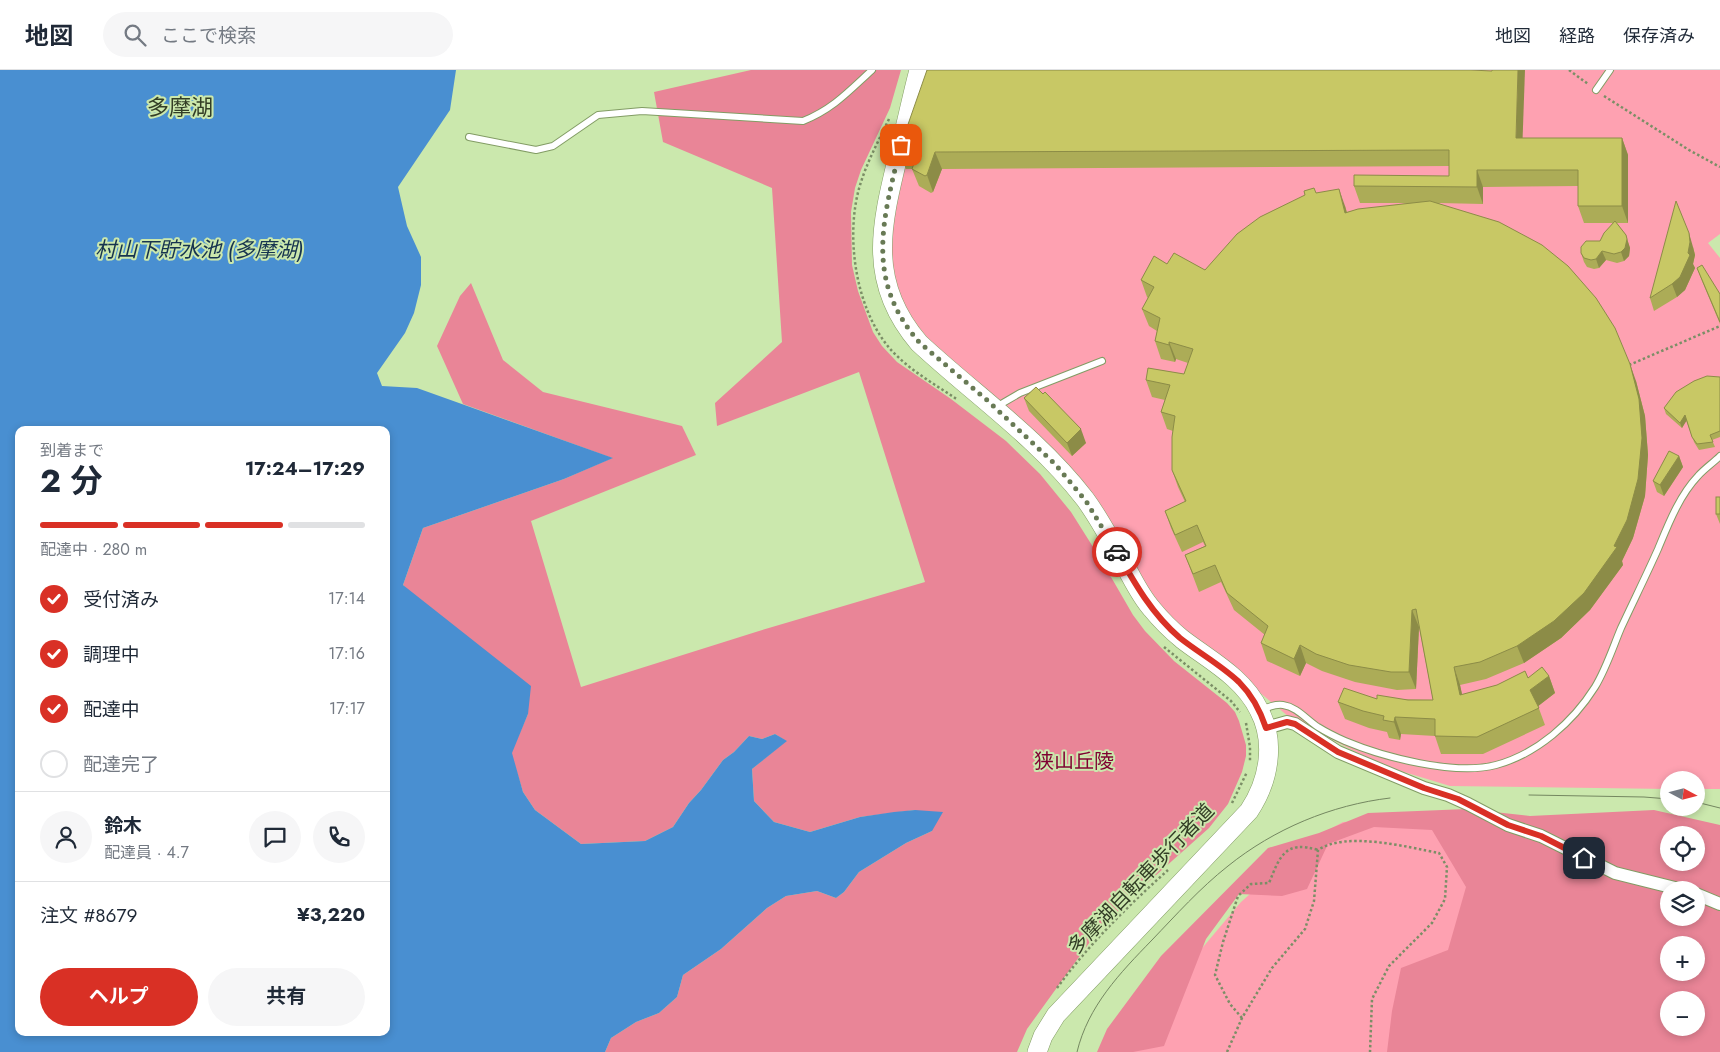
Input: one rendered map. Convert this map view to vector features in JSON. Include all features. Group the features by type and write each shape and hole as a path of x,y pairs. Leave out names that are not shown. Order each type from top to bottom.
{"street":[{"path":"919,70 884,226 882,261 886,284 895,309 915,338 930,353 995,408 1055,464 1086,501 1150,608 1180,637 1246,689 1263,719 1268,745 1268,761 1261,789 1249,810 1056,1015 1043,1036 1037,1052"},
{"path":"1263,719 1295,724 1338,752 1424,788 1461,801 1508,825 1541,836 1615,873 1660,884"},
{"path":"1705,898 1720,904"}],"lane":[{"path":"469,137 536,150 553,146 598,115 642,111 803,121 819,115 830,108 872,70"},
{"path":"1596,90 1610,70"},
{"path":"995,408 1020,393 1102,361"},
{"path":"1263,719 1274,705 1288,706 1344,741 1401,759 1455,769 1495,765 1517,757 1533,748 1549,738 1565,724 1580,709 1596,685 1663,537 1684,496 1697,477 1720,456"}],"path":[{"path":"1569,70 1596,90 1689,150 1720,167"},
{"path":"890,117 868,161 860,183 853,231 860,285 875,326 894,353 960,401"},
{"path":"1629,365 1720,326"},
{"name":"多摩湖自転車歩行者道","path":"1158,642 1231,701 1246,723 1250,747 1250,762 1242,786 1231,805"},
{"path":"1227,1052 1242,1018 1272,968 1305,929 1314,901 1318,850 1325,845 1362,840 1439,853 1448,868 1446,899 1432,924 1389,966 1372,999 1370,1052"},
{"path":"1242,1018 1230,1004 1215,975 1223,942 1238,896 1251,884 1268,883 1278,859 1291,848 1304,846 1318,850"},
{"name":"多摩湖自転車歩行者道","path":"1054,992 1095,942 1132,903 1171,868"}],"shaded area":[{"path":"930,70 1720,70 1720,234 1708,243 1720,258 1720,789 1705,789 1705,771 1660,771 1660,789 1450,786 1381,765 1289,717 1178,628 1138,574 1104,516 929,340 900,304 889,262 897,193"},
{"path":"1383,820 1660,861 1660,871 1697,871 1698,881 1660,881 1660,926 1704,926 1720,1052 1125,1052 1155,1004 1241,902 1312,839 1343,822"}],"green space":[{"name":"狭山丘陵","path":"751,70 901,70 890,108 861,170 855,188 851,212 852,265 858,291 873,332 882,346 897,362 951,399 1006,441 1040,474 1071,512 1133,615 1145,631 1174,661 1227,703 1235,712 1246,745 1246,756 1242,772 1228,804 1209,828 1136,893 1092,939 1027,1029 1017,1052 605,1052 611,1038 636,1022 659,1013 677,997 683,975 721,949 767,908 786,896 817,891 836,898 844,892 859,872 906,843 932,831 915,810 860,817 810,832 774,822 754,801 752,769 786,741 775,734 762,739 749,736 734,752 723,760 689,803 673,827 645,841 581,844 535,810 523,792 511,753 528,714 403,585 423,528 564,479 612,458 463,404 437,346 460,296 471,283 503,360 543,392 682,426 696,455 531,521 581,687 759,631 925,582 859,372 717,426 715,403 782,342 772,188 663,142 654,92"},
{"path":"1467,809 1530,816 1654,810 1660,811 1660,816 1680,816 1720,825 1720,1052 1387,1052 1392,1011 1401,968 1448,950 1466,887 1432,830 1374,827 1328,844 1307,889 1282,896 1239,894 1206,939 1164,1046 1133,1052 1097,1052 1107,1029 1161,956 1268,848 1319,833 1368,813"}],"water":[{"name":"村山下貯水池 (多摩湖)","path":"0,70 456,70 450,110 398,187 407,226 421,257 421,285 414,313 405,333 377,373 382,386 417,388 613,458 564,479 423,528 403,585 531,686 528,714 512,753 523,792 535,810 581,844 645,841 673,827 689,803 723,760 734,752 749,736 762,739 775,734 787,741 752,769 754,801 774,822 810,832 860,817 915,810 943,812 932,831 906,843 859,872 844,892 836,898 817,891 786,896 767,908 721,949 683,975 677,997 659,1013 636,1022 611,1038 605,1052 0,1052"}],"building":[{"path":"927,70 1518,70 1516,138 1622,138 1622,206 1578,206 1578,170 1477,170 1477,187 1354,186 1354,175 1449,176 1449,150 935,152 925,176 912,169 918,152 900,153"},
{"path":"1314,188 1316,193 1339,189 1345,213 1358,209 1430,201 1499,222 1542,245 1568,266 1596,298 1615,328 1630,364 1639,399 1642,438 1638,479 1627,520 1614,546 1617,547 1584,593 1554,621 1517,646 1480,662 1454,667 1460,695 1497,685 1525,671 1528,678 1542,667 1549,676 1530,690 1539,708 1477,737 1435,736 1435,719 1395,717 1394,722 1383,720 1384,716 1338,702 1344,688 1377,699 1377,695 1408,700 1433,700 1416,609 1412,610 1409,672 1391,672 1349,665 1316,654 1300,645 1294,659 1261,643 1268,626 1227,593 1215,565 1193,574 1185,555 1206,546 1197,525 1175,535 1165,511 1186,501 1172,470 1172,437 1175,416 1161,412 1170,385 1146,380 1148,368 1184,374 1193,349 1169,342 1169,345 1155,341 1160,318 1142,309 1154,287 1141,280 1154,256 1167,264 1174,253 1205,270 1237,234 1260,217 1305,195 1304,191"},
{"path":"1676,201 1689,233 1688,253 1690,255 1680,277 1650,298"},
{"path":"1615,221 1626,235 1625,248 1621,252 1614,254 1602,251 1596,259 1584,258 1581,253 1581,247 1586,241 1600,241 1604,233"},
{"path":"1702,265 1720,294 1720,322 1697,268"},
{"path":"1707,376 1720,377 1720,431 1710,435 1713,442 1697,444 1692,437 1685,415 1680,423 1664,408 1676,392 1694,381"},
{"path":"1036,387 1043,394 1045,392 1081,429 1067,443 1024,398"},
{"path":"1669,451 1679,456 1660,485 1653,481"},
{"path":"1716,497 1720,497 1720,514 1716,514"}],"tram line":[{"path":"1529,795 1660,798"},
{"path":"1077,1052 1082,1035 1097,1005 1117,978 1188,902 1228,866 1264,841 1304,821 1346,806 1390,798"},
{"path":"1705,804 1720,808"}],"way so far":[{"path":"901,145 886,210 882,251 883,271 895,309 910,332 930,353 988,401 1055,464 1086,501 1117,552"}],"district":[{"name":"多摩湖","path":"180,107"}],"route":[{"path":"1117,552 1150,608 1180,637 1231,674 1246,689 1260,710 1266,728 1287,722 1295,724 1338,752 1424,788 1458,799 1508,825 1524,832 1541,836 1584,858"}]}
